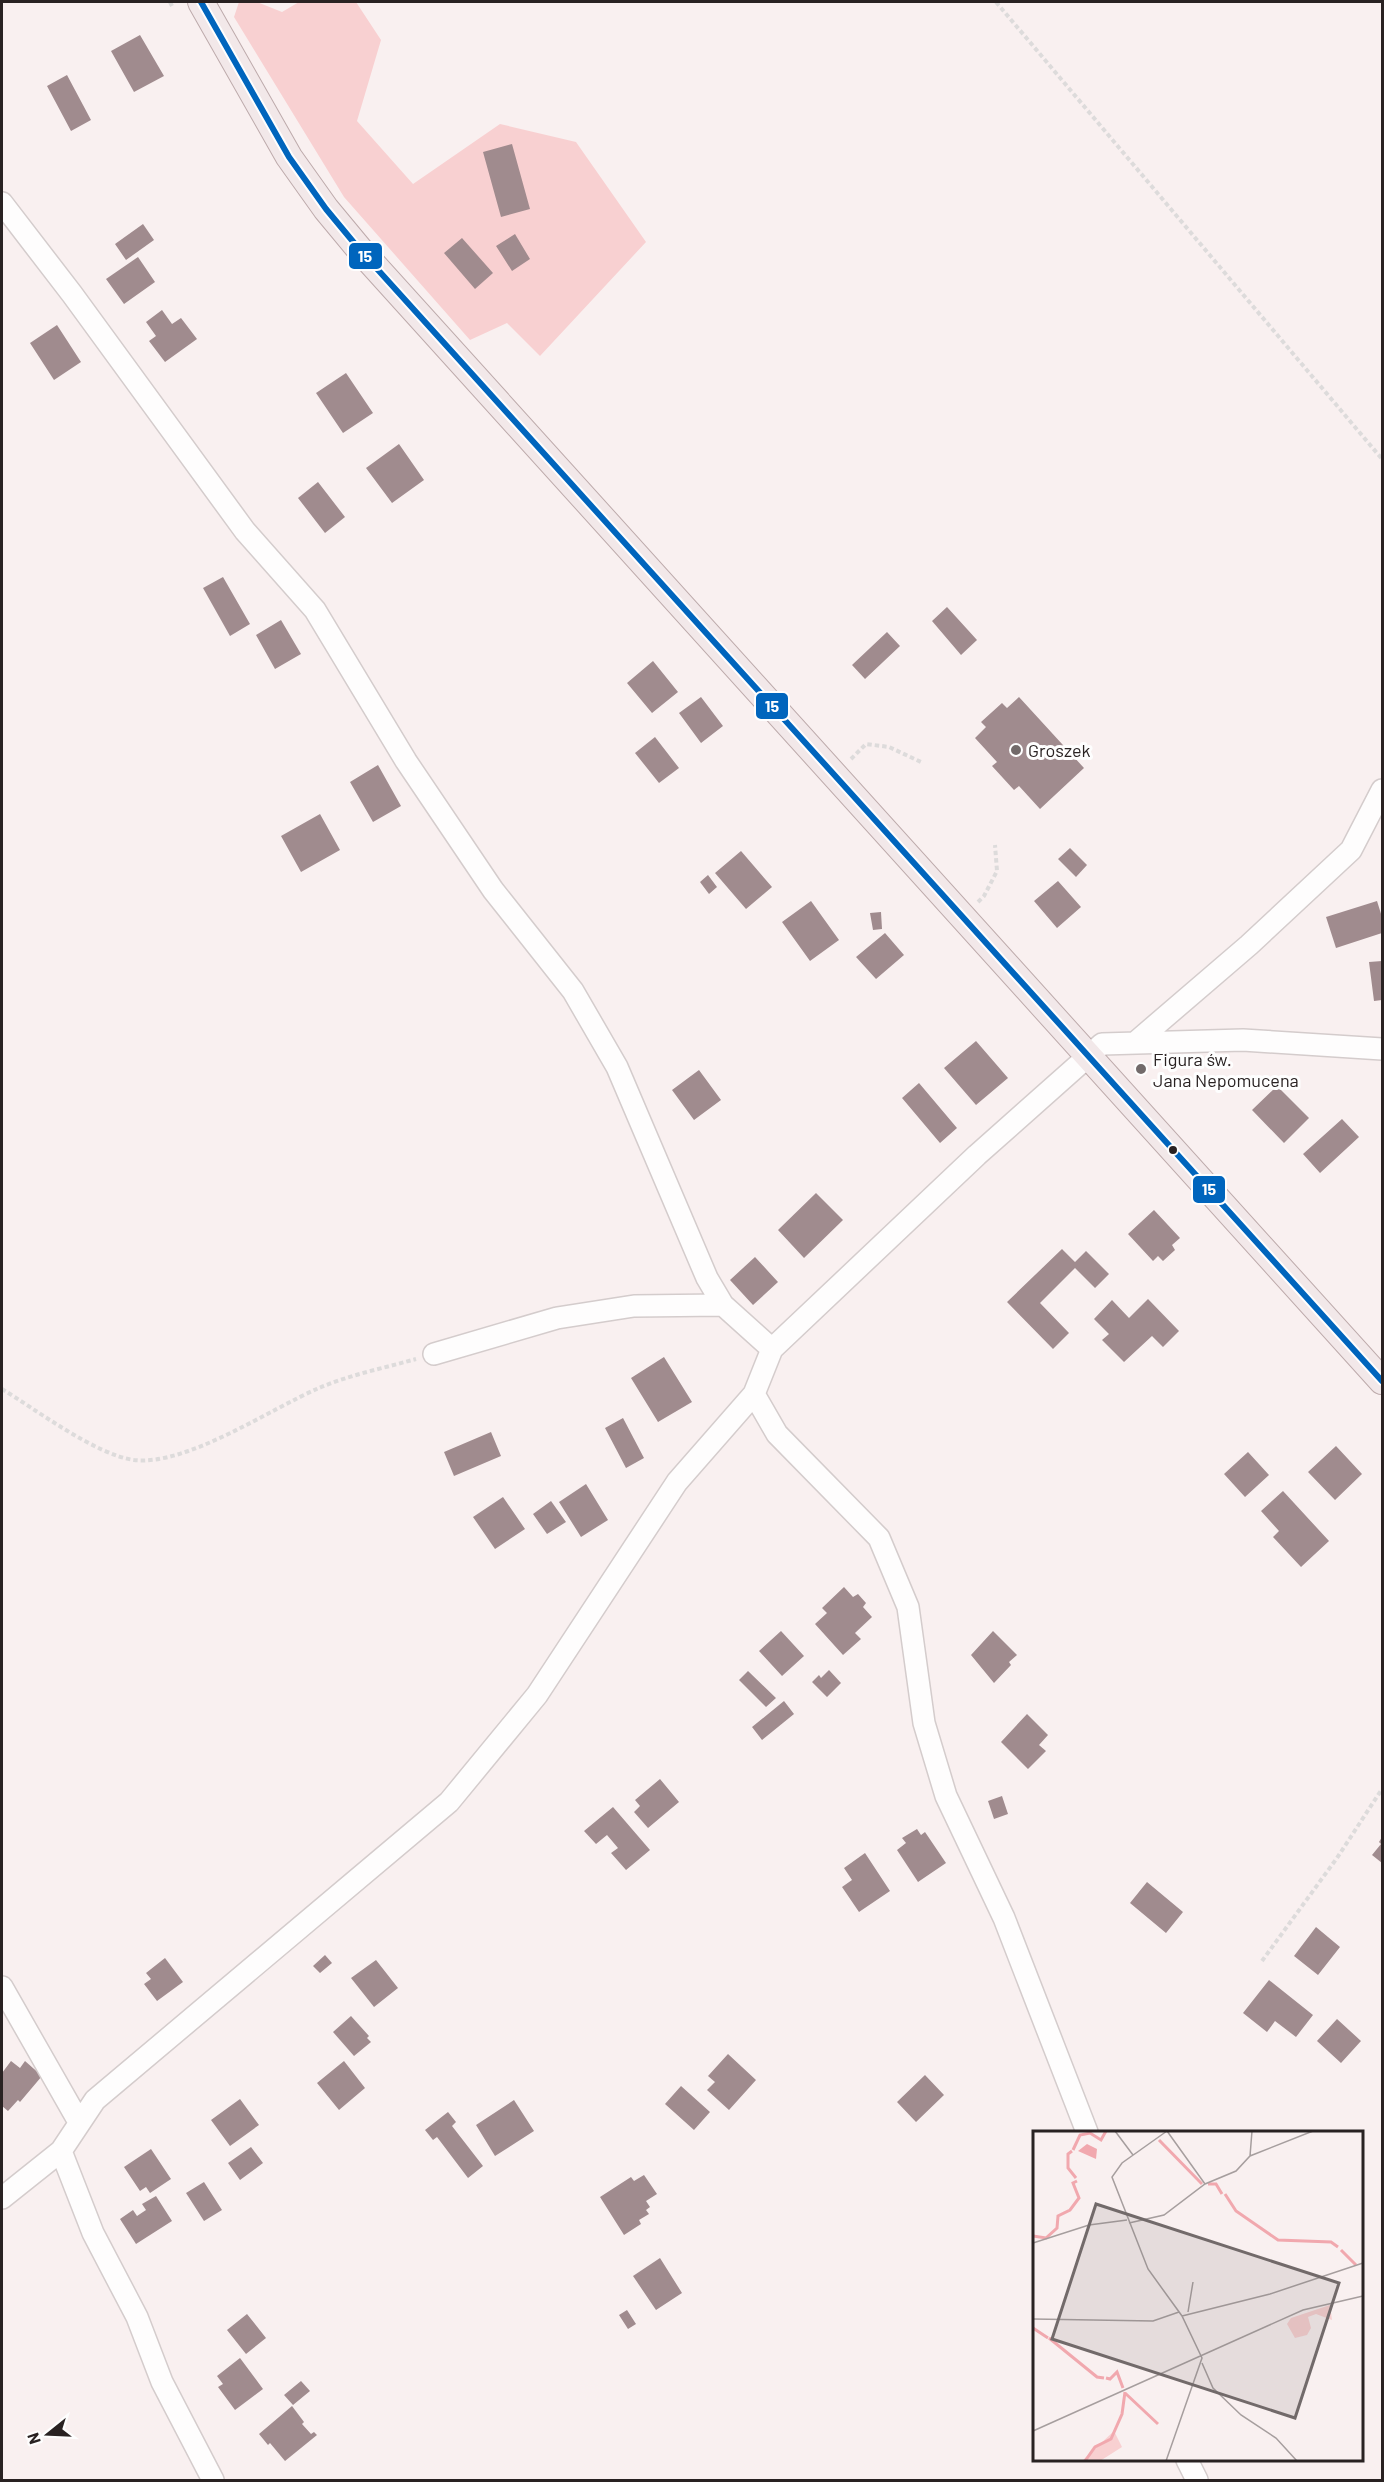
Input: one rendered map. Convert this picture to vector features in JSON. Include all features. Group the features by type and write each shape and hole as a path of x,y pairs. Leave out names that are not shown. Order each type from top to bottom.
{"main road":[{"path":"201,2 289,157 326,209 456,359 1383,1381"}],"street":[{"path":"2,203 72,294 245,531 315,610 406,761 493,890 573,991 617,1067 706,1278 723,1305 772,1349"},
{"path":"1136,1042 1249,945 1351,850 1383,790"},
{"path":"2,2198 61,2151 95,2100 449,1802 537,1695 677,1482 754,1394 772,1349 977,1155 1102,1044 1243,1040 1383,1049"},
{"path":"434,1354 557,1318 634,1306 723,1305"},
{"path":"754,1394 777,1434 879,1538 908,1607 924,1723 946,1796 1004,1918 1086,2131"},
{"path":"2,1988 79,2122"},
{"path":"61,2151 93,2232 137,2317 162,2382 213,2481"},
{"path":"1187,2461 1197,2481"}],"path":[{"path":"996,2 1383,459"},
{"path":"833,776 866,744 889,747 921,762"},
{"path":"961,917 984,896 997,871 994,845"},
{"path":"2,1389 99,1449 134,1460 175,1456 239,1428 321,1387 434,1354"},
{"path":"1262,1961 1337,1858 1383,1789"}],"shaded area":[{"path":"239,2 257,2 282,12 299,2 356,2 381,40 357,121 413,184 500,124 576,142 646,242 540,356 507,323 470,340 344,197 234,17"}],"building":[{"path":"140,35 164,76 134,92 111,51"},
{"path":"67,75 91,120 71,131 47,86"},
{"path":"512,144 530,209 501,217 483,152"},
{"path":"143,224 154,240 126,260 115,244"},
{"path":"515,234 530,259 512,271 496,246"},
{"path":"462,238 493,273 475,289 444,253"},
{"path":"138,257 155,282 124,304 106,279"},
{"path":"162,310 172,324 181,318 197,339 165,362 149,341 156,336 146,322"},
{"path":"57,325 81,362 54,380 30,343"},
{"path":"346,373 373,413 343,433 316,393"},
{"path":"399,444 424,480 392,503 366,468"},
{"path":"318,482 345,517 325,533 298,498"},
{"path":"223,577 250,624 230,636 203,588"},
{"path":"947,607 977,640 961,655 932,621"},
{"path":"281,620 301,654 275,669 256,635"},
{"path":"887,632 900,646 865,679 852,665"},
{"path":"653,661 678,692 652,713 627,683"},
{"path":"701,697 723,726 701,743 679,713"},
{"path":"1019,697 1084,768 1040,809 1019,786 1014,790 992,766 997,762 975,738 986,727 981,722 1002,703 1007,708"},
{"path":"655,737 679,768 659,783 635,753"},
{"path":"378,765 401,806 373,822 350,782"},
{"path":"320,814 340,850 301,872 281,836"},
{"path":"1070,848 1087,865 1076,877 1058,859"},
{"path":"741,851 772,887 746,909 715,873"},
{"path":"708,875 717,887 709,894 700,882"},
{"path":"1058,881 1081,907 1057,928 1034,901"},
{"path":"811,901 839,940 810,961 782,922"},
{"path":"1377,901 1382,917 1382,933 1336,948 1326,917"},
{"path":"881,912 882,929 873,930 870,913"},
{"path":"885,933 904,955 876,979 856,957"},
{"path":"1382,961 1382,1000 1374,1001 1369,962"},
{"path":"976,1041 1008,1078 976,1105 944,1068"},
{"path":"699,1070 721,1100 694,1120 672,1090"},
{"path":"919,1083 957,1128 940,1143 902,1098"},
{"path":"1277,1086 1309,1118 1284,1143 1252,1110"},
{"path":"1342,1119 1359,1137 1320,1173 1303,1154"},
{"path":"816,1193 843,1220 804,1258 778,1230"},
{"path":"1154,1210 1180,1238 1172,1245 1175,1250 1163,1261 1158,1256 1153,1261 1128,1234"},
{"path":"1062,1249 1075,1262 1086,1251 1109,1274 1095,1288 1075,1268 1040,1303 1069,1333 1053,1349 1007,1302"},
{"path":"755,1257 778,1282 753,1305 730,1280"},
{"path":"1148,1299 1179,1331 1163,1347 1152,1336 1124,1362 1102,1340 1109,1334 1094,1319 1112,1300 1129,1318"},
{"path":"664,1357 692,1402 658,1422 631,1378"},
{"path":"623,1418 644,1458 626,1468 605,1428"},
{"path":"491,1432 501,1456 454,1476 444,1452"},
{"path":"1336,1446 1362,1474 1335,1500 1308,1472"},
{"path":"1248,1452 1269,1475 1245,1497 1224,1474"},
{"path":"586,1484 608,1520 581,1537 559,1502"},
{"path":"1283,1491 1329,1541 1301,1567 1273,1537 1279,1531 1261,1511"},
{"path":"503,1497 525,1529 495,1549 473,1517"},
{"path":"551,1501 566,1522 547,1534 533,1514"},
{"path":"844,1587 853,1597 858,1594 866,1603 863,1607 872,1617 855,1633 861,1639 843,1655 815,1624 827,1613 822,1608"},
{"path":"781,1631 804,1656 782,1676 759,1651"},
{"path":"993,1631 1017,1655 994,1683 971,1655"},
{"path":"829,1670 841,1683 827,1697 812,1682 819,1675 821,1678"},
{"path":"748,1671 776,1698 766,1707 739,1680"},
{"path":"784,1701 794,1714 762,1740 752,1727"},
{"path":"1027,1714 1048,1735 1039,1745 1046,1751 1028,1769 1001,1742"},
{"path":"660,1779 679,1802 648,1828 634,1812 640,1806 635,1800"},
{"path":"1002,1796 1008,1814 994,1819 988,1801"},
{"path":"613,1807 650,1850 626,1870 611,1853 618,1848 607,1835 596,1844 584,1831"},
{"path":"917,1829 921,1835 925,1832 946,1863 918,1882 897,1850 906,1843 902,1838"},
{"path":"1382,1837 1382,1863 1372,1855 1381,1844 1379,1842"},
{"path":"865,1853 890,1891 859,1912 842,1887 852,1880 844,1868"},
{"path":"1147,1882 1183,1912 1166,1933 1130,1903"},
{"path":"1316,1927 1340,1947 1318,1975 1294,1956"},
{"path":"325,1955 332,1963 320,1973 313,1966"},
{"path":"165,1958 183,1982 157,2001 144,1984 151,1979 146,1973"},
{"path":"376,1960 398,1988 374,2007 351,1978"},
{"path":"1269,1980 1313,2015 1296,2037 1275,2021 1267,2032 1243,2013"},
{"path":"351,2016 369,2036 367,2038 371,2042 354,2056 333,2032"},
{"path":"1337,2019 1361,2041 1341,2063 1317,2041"},
{"path":"728,2054 756,2080 729,2110 707,2090 715,2082 708,2076"},
{"path":"11,2061 20,2068 25,2061 42,2076 20,2102 18,2100 8,2111 2,2106 2,2073"},
{"path":"344,2061 365,2088 339,2110 317,2083"},
{"path":"925,2075 944,2095 916,2122 897,2102"},
{"path":"681,2086 710,2112 694,2130 665,2104"},
{"path":"240,2099 259,2125 230,2146 211,2120"},
{"path":"514,2100 534,2131 495,2156 476,2125"},
{"path":"448,2112 456,2122 452,2126 483,2166 468,2178 437,2137 433,2140 425,2130"},
{"path":"251,2147 263,2163 240,2180 228,2163"},
{"path":"151,2149 171,2179 150,2193 146,2187 140,2191 124,2167"},
{"path":"644,2175 657,2194 646,2201 650,2207 646,2210 649,2214 639,2220 641,2224 624,2235 600,2197 631,2177 634,2181"},
{"path":"204,2182 222,2210 204,2221 186,2193"},
{"path":"156,2196 172,2221 136,2244 120,2219 133,2210 137,2216 146,2210 142,2204"},
{"path":"660,2258 682,2293 656,2310 633,2276"},
{"path":"627,2310 636,2324 628,2329 619,2315"},
{"path":"247,2314 266,2338 246,2354 227,2330"},
{"path":"240,2358 263,2389 235,2410 218,2387 223,2384 217,2376"},
{"path":"301,2381 310,2391 293,2405 284,2395"},
{"path":"292,2406 304,2422 302,2424 311,2434 314,2432 317,2435 285,2461 259,2434"}],"transit line":[{"name":"15","path":"201,2 289,157 326,209 360,250 1382,1381"}],"place":[{"name":"Groszek","path":"1016,750"},
{"name":"Figura św. Jana Nepomucena","path":"1141,1069"}]}
